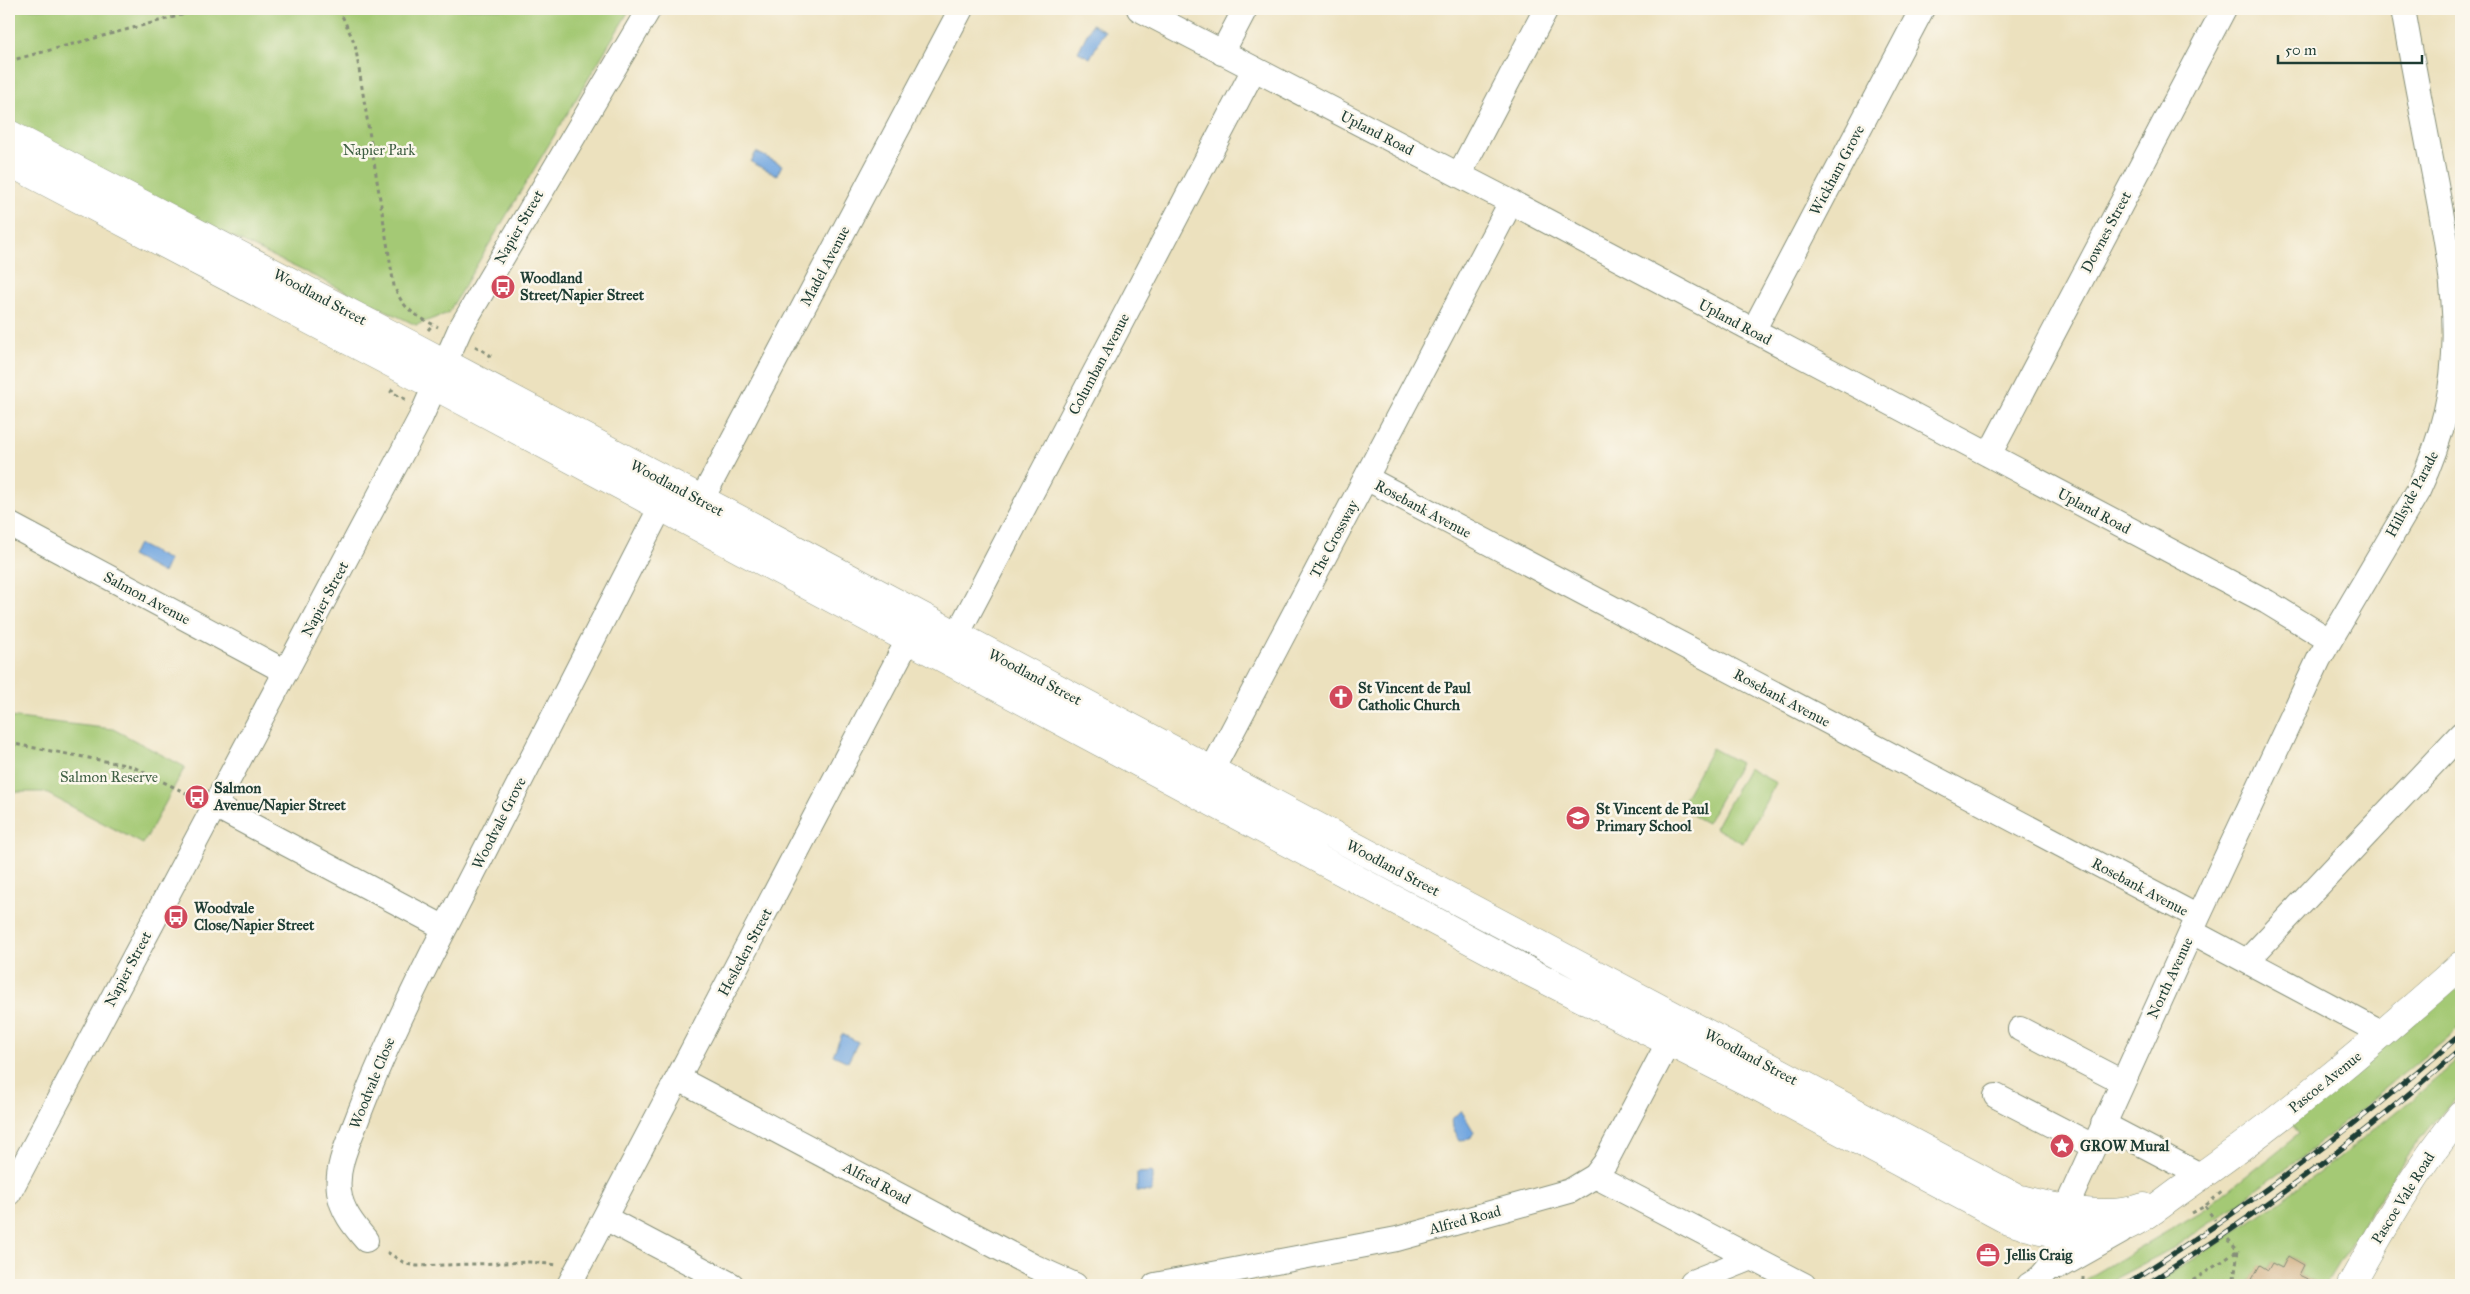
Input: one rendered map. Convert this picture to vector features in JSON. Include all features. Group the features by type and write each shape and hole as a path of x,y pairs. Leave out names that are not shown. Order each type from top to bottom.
{"main road":[{"name":"Woodland Street","path":"9,134 124,209"},
{"name":"Woodland Street","path":"9,162 124,209 439,374 666,497 915,628 956,636 1212,770 1389,866 1675,1031"},
{"name":"Woodland Street","path":"915,628 944,659 1517,966 1675,1031 2064,1221"},
{"name":"Pascoe Avenue","path":"2064,1221 2095,1234 2129,1225 2147,1216 2278,1120 2383,1034 2461,964"},
{"name":"Pascoe Vale Road","path":"2351,1285 2407,1188 2428,1156 2461,1116"},
{"name":"Pascoe Avenue","path":"2064,1221 2125,1212 2149,1205 2192,1183"}],"street":[{"name":"Napier Street","path":"9,1194 421,417 460,329 649,9"},
{"name":"Madel Avenue","path":"695,512 961,9"},
{"name":"Upland Road","path":"1139,9 1511,202 2267,602 2329,640"},
{"path":"1222,52 1245,9"},
{"path":"1458,175 1546,9"},
{"name":"Wickham Grove","path":"1752,331 1922,9"},
{"name":"Downes Street","path":"1989,455 2224,9"},
{"name":"Hillsyde Parade","path":"2329,640 2429,469 2443,428 2454,382 2457,331 2454,282 2403,9"},
{"name":"Columban Avenue","path":"944,659 1254,69"},
{"name":"The Crossway","path":"1198,796 1511,202"},
{"name":"Rosebank Avenue","path":"1366,478 2195,925 2247,961 2383,1034"},
{"name":"Woodvale Grove","path":"445,928 666,497"},
{"name":"Salmon Avenue","path":"9,524 286,672"},
{"name":"Hesleden Street","path":"574,1276 915,628"},
{"name":"North Avenue","path":"2049,1267 2064,1221 2093,1146 2329,640"},
{"path":"2247,961 2461,734"},
{"path":"214,806 445,928"},
{"name":"Woodvale Close","path":"366,1240 352,1223 343,1205 339,1191 339,1175 345,1153 382,1056 445,928"},
{"path":"2020,1029 2122,1082"},
{"name":"Alfred Road","path":"1155,1285 1397,1239 1570,1191 1595,1176 1616,1146 1675,1031"},
{"name":"Alfred Road","path":"679,1079 1033,1266 1076,1285"},
{"path":"1996,1096 2093,1146"},
{"path":"2103,1124 2192,1183"},
{"path":"1595,1176 1804,1285"},
{"path":"606,1218 732,1285"},
{"path":"2029,1285 2040,1279 2049,1267 2063,1265 2116,1236 2129,1225"},
{"path":"1692,1282 1752,1258"}],"path":[{"path":"9,61 204,9"},
{"path":"339,9 355,44 394,286 400,302 412,313 432,324"},
{"path":"9,743 131,766 214,806"},
{"path":"2205,1206 2215,1220"},
{"path":"2228,1239 2238,1252 2233,1285"},
{"path":"387,1252 406,1264 417,1266 530,1262 574,1276"},
{"path":"2186,1285 2238,1252"}],"green space":[{"name":"Napier Park","path":"9,9 630,9 448,313 416,325 9,130"},
{"name":"Salmon Reserve","path":"9,717 113,729 185,767 143,844 44,792 9,792"},
{"path":"1712,748 1740,763 1707,823 1679,808"},
{"path":"1748,768 1776,783 1743,843 1715,828"},
{"path":"2461,978 2461,1026 2301,1158 2173,1248 2103,1285 2081,1285 2088,1278 2202,1211 2299,1134 2290,1123"},
{"path":"2461,1057 2461,1092 2441,1113 2404,1160 2326,1285 2320,1285 2299,1275 2304,1265 2288,1256 2282,1268 2272,1263 2268,1270 2260,1266 2249,1285 2170,1285 2168,1283 2153,1285 2234,1233 2312,1178 2425,1089"}],"water":[{"path":"1092,24 1105,31 1090,58 1078,52"},
{"path":"756,152 782,165 777,175 751,162"},
{"path":"138,544 169,560 163,573 131,556"},
{"path":"842,1034 858,1042 848,1062 833,1055"},
{"path":"1461,1110 1474,1132 1470,1139 1460,1140 1453,1128 1452,1119"},
{"path":"1152,1172 1152,1192 1137,1191 1137,1173"}],"building":[{"path":"2288,1256 2304,1265 2299,1275 2320,1285 2249,1285 2260,1265 2268,1270 2272,1263 2282,1268"}],"railway":[{"path":"2125,1285 2213,1227 2340,1135 2461,1034"},
{"path":"2145,1285 2228,1232 2308,1174 2386,1113 2461,1049"}],"place":[{"name":"Woodland Street/Napier Street","path":"503,287"},
{"name":"St Vincent de Paul Catholic Church","path":"1341,697"},
{"name":"Salmon Avenue/Napier Street","path":"197,797"},
{"name":"St Vincent de Paul Primary School","path":"1578,818"},
{"name":"Woodvale Close/Napier Street","path":"176,917"},
{"name":"GROW Mural","path":"2062,1146"},
{"name":"Jellis Craig","path":"1988,1255"}]}
